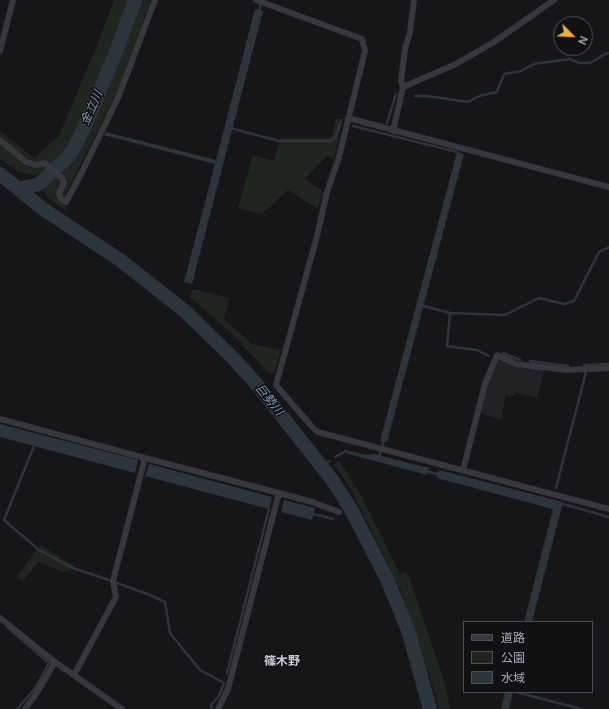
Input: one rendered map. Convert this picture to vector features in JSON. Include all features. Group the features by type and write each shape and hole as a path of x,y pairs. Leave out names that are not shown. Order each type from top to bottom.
{"street":[{"path":"0,51 13,0"},
{"path":"0,140 26,162 36,165 45,163 62,178 64,183 59,194 61,199 66,202 118,98 155,0"},
{"path":"257,0 269,3 362,39 365,51 339,157 327,192 276,385 312,428 318,432 609,509"},
{"path":"393,130 403,87 400,81 405,49 410,32 414,0"},
{"path":"403,87 456,64 494,42 554,0"},
{"path":"348,118 609,187"},
{"path":"462,470 485,384 497,355 516,364 567,370 609,368"},
{"path":"0,419 279,492 339,512"},
{"path":"74,675 116,597 113,581 145,458"},
{"path":"218,709 228,689 279,492"},
{"path":"0,618 55,662 122,709"},
{"path":"24,709 38,691 55,662"}],"shaded area":[{"path":"498,359 544,370 537,398 515,392 514,396 506,395 501,420 480,413 486,386"}],"green space":[{"path":"114,0 132,0 112,58 68,151 47,172 34,175 19,172 0,159 0,131 34,158 59,136 98,43"},
{"path":"140,0 151,0 116,95 65,195 67,212 48,198 44,191 46,183 76,152 117,62"},
{"path":"336,119 343,119 334,159 327,156 305,179 323,191 318,209 288,190 262,214 238,208 253,155 274,161 280,138 331,138"},
{"path":"193,289 230,298 224,319 252,344 281,350 274,374 270,374 231,333 189,296"},
{"path":"339,460 362,497 400,574 405,572 409,577 445,683 450,709 439,709 401,591 349,486 334,465"},
{"path":"40,545 74,566 72,570 62,572 39,562 23,581 17,577"}],"water":[{"path":"255,9 263,11 192,284 184,282 215,164 104,135 106,132 216,160"},
{"path":"457,152 464,154 387,442 380,441"},
{"path":"0,424 138,460 135,473 0,437"},
{"path":"346,450 367,455 374,454 429,468 427,475 345,453 343,451"},
{"path":"149,464 272,497 269,509 145,476"},
{"path":"439,470 563,502 532,621 524,621 553,509 437,478"},
{"path":"284,500 315,508 312,520 281,512"},
{"path":"505,693 513,693 509,709 501,709"}],"waterway":[{"name":"金立川","path":"18,189 39,184 68,157 75,146 114,57 135,0"},
{"path":"259,13 261,2"},
{"path":"415,96 427,96 468,102 479,96 497,92 504,74 521,71 534,64 569,59 580,63 590,63 609,53"},
{"path":"387,123 396,94"},
{"path":"230,128 279,141 331,141 336,136 340,123"},
{"name":"金立川","path":"85,126 90,128"},
{"path":"353,126 457,152 458,154"},
{"name":"巨勢川","path":"0,174 43,209 120,260 186,312 234,359 259,387 333,481 352,511 387,579 408,630 430,709"},
{"path":"450,313 505,315 539,298 564,304 574,301 599,252 609,247"},
{"path":"420,305 450,313 447,346 477,350 489,356"},
{"path":"503,353 520,360"},
{"path":"530,361 568,366"},
{"path":"584,365 609,364"},
{"path":"556,488 586,372"},
{"path":"379,457 384,439"},
{"path":"34,446 4,520 39,550 73,568 109,580"},
{"path":"335,457 347,452"},
{"path":"322,467 330,461"},
{"path":"426,471 440,475"},
{"path":"559,505 563,504 609,517"},
{"path":"227,673 269,509"},
{"path":"310,513 333,519"},
{"path":"117,583 165,602 170,633 200,670 224,683 219,696 211,705 212,709"},
{"path":"7,627 49,663 36,687 17,709"},
{"path":"520,693 581,709"}],"district":[{"name":"篠木野","path":"282,662"}]}
